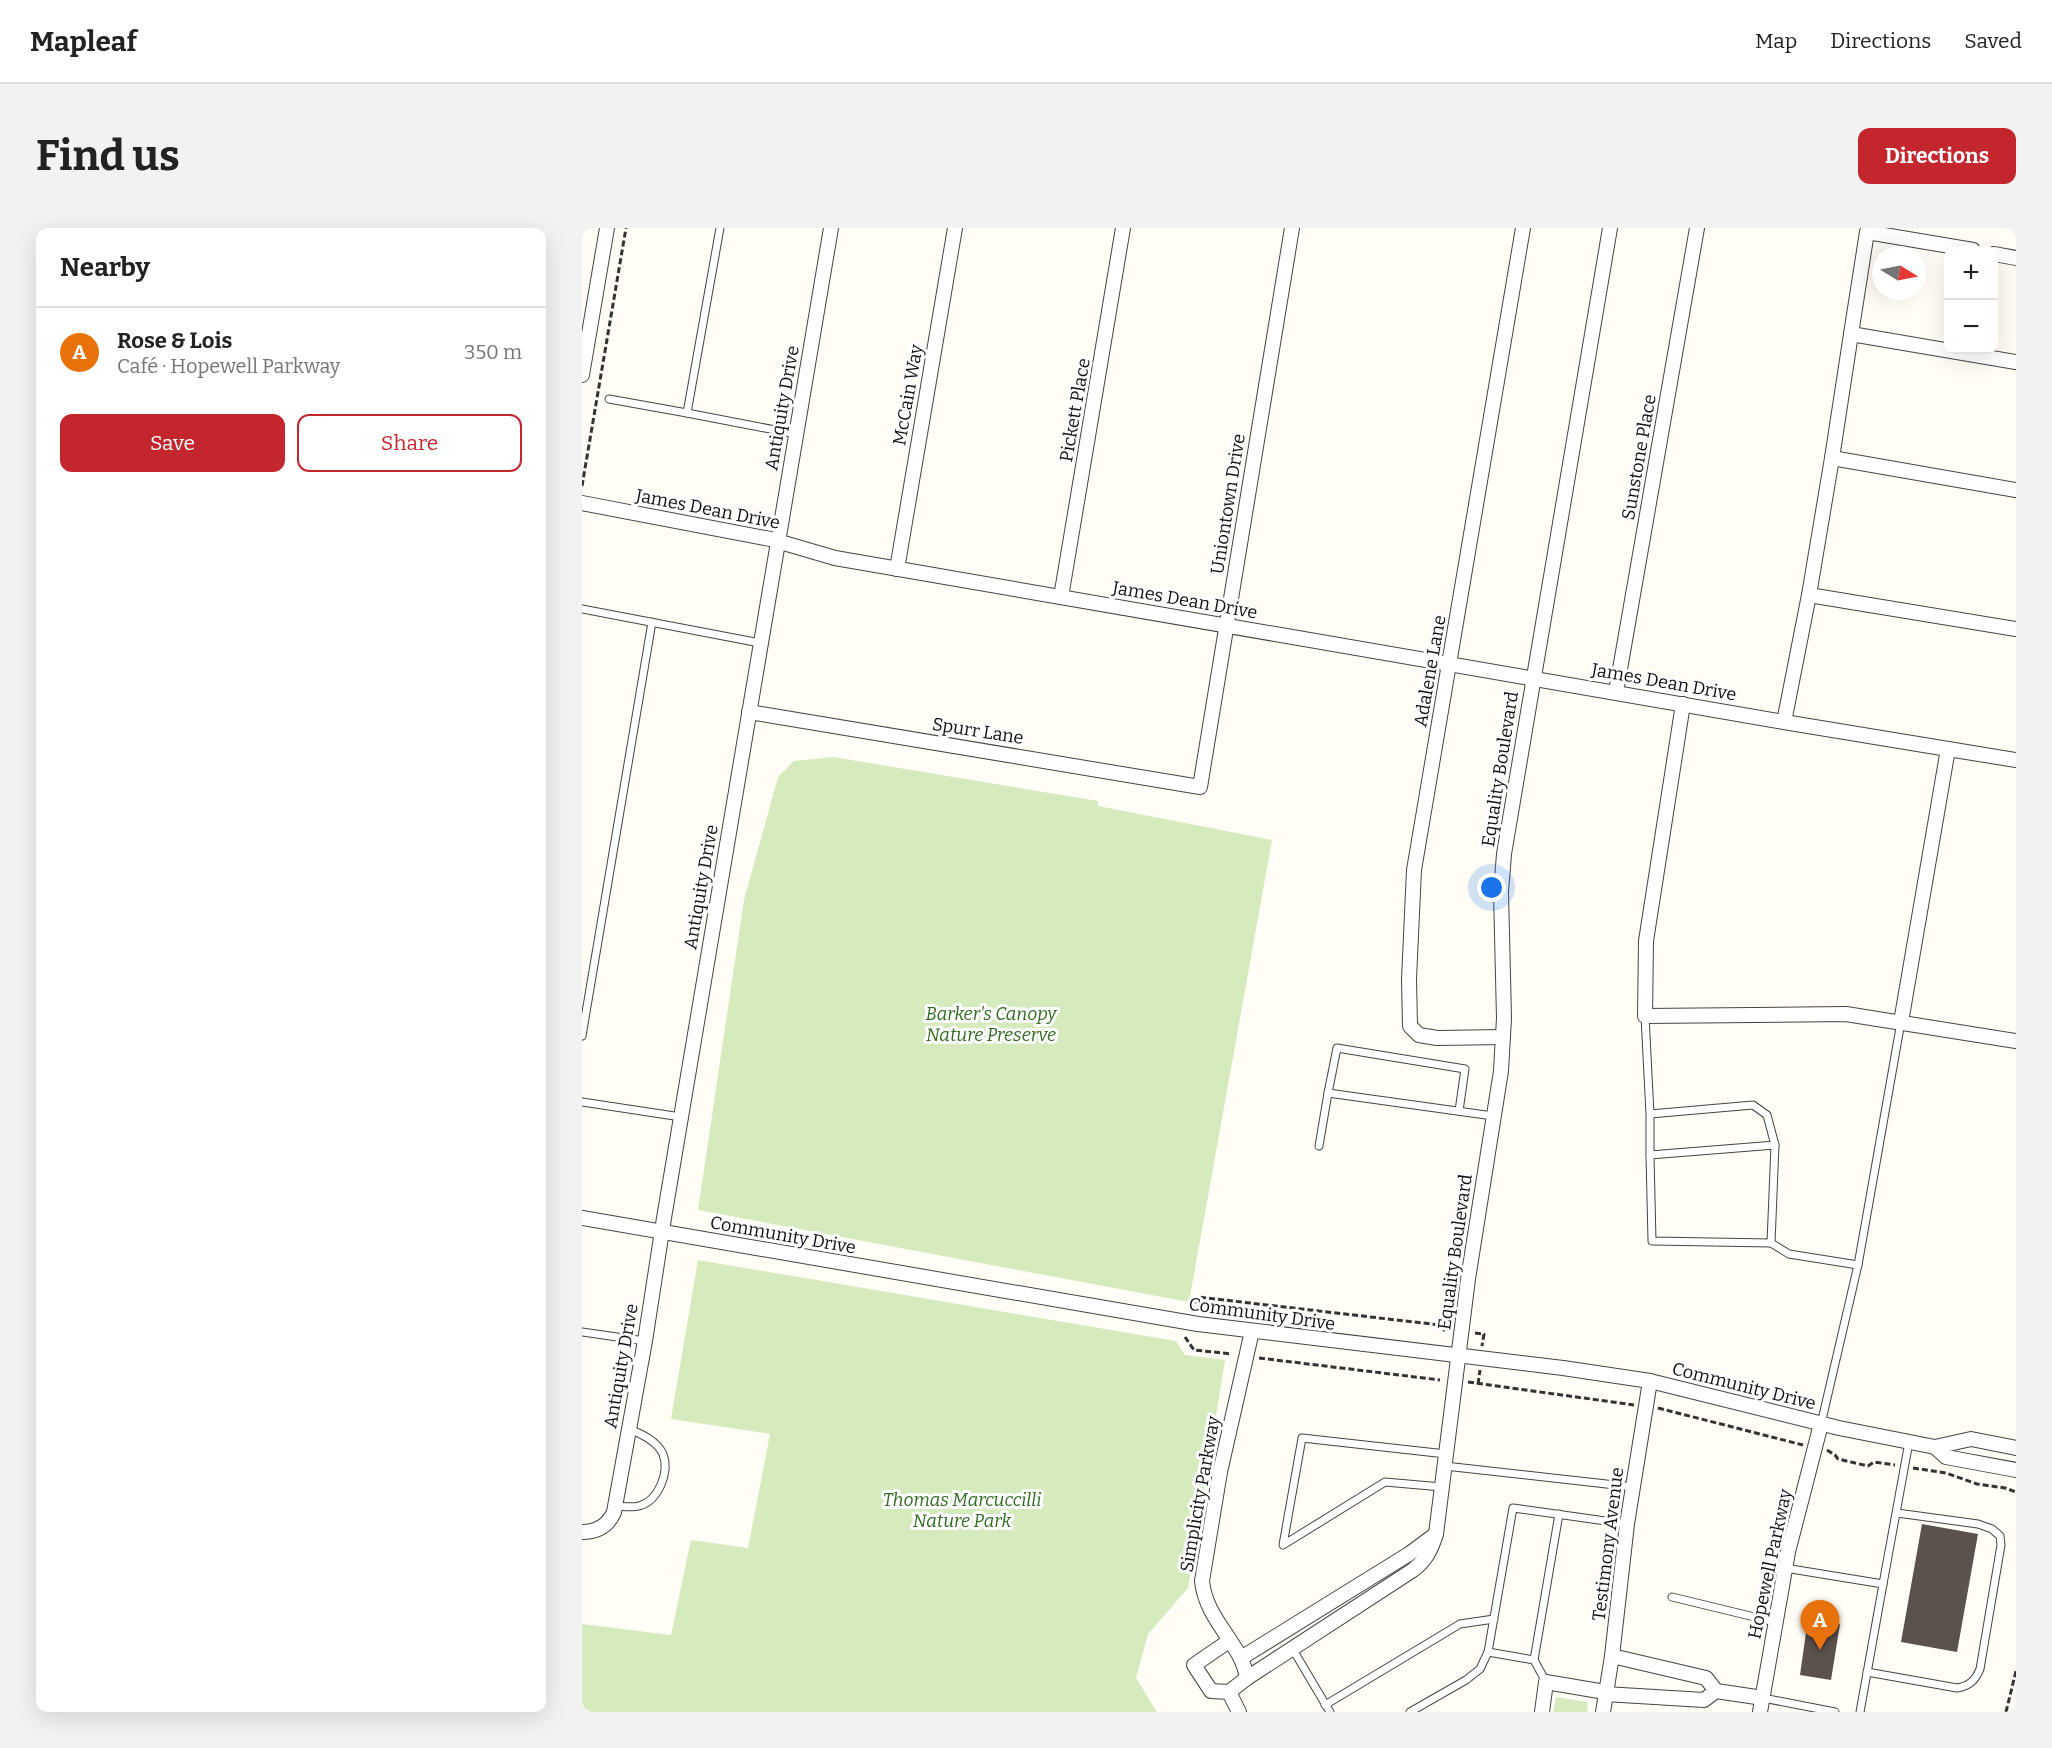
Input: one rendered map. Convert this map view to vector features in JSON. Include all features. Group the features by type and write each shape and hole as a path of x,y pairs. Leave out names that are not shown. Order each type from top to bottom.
{"street":[{"path":"582,375 608,228"},
{"name":"Antiquity Drive","path":"582,1532 596,1530 606,1525 615,1506 645,1341 831,228"},
{"name":"McCain Way","path":"897,569 955,228"},
{"name":"Pickett Place","path":"1061,597 1124,228"},
{"name":"Uniontown Drive","path":"1200,787 1292,228"},
{"name":"Adalene Lane","path":"1503,1037 1437,1038 1419,1035 1410,1026 1409,980 1414,870 1523,228"},
{"name":"Equality Boulevard","path":"1247,1678 1413,1570 1430,1552 1436,1534 1458,1356 1501,1071 1504,854 1610,228"},
{"name":"Sunstone Place","path":"1616,692 1697,228"},
{"path":"1784,722 1809,595 1867,230 1952,246"},
{"path":"1998,255 2016,258"},
{"path":"1851,334 2016,362"},
{"path":"1832,458 2016,490"},
{"name":"James Dean Drive","path":"582,502 778,541 835,558 2016,760"},
{"path":"1809,595 2016,628"},
{"path":"1683,704 1646,941 1645,1016 1846,1014 2016,1041"},
{"name":"Spurr Lane","path":"749,712 1200,787"},
{"path":"1901,1022 1948,749"},
{"name":"Community Drive","path":"582,1218 1198,1324 1650,1381 1821,1424 1935,1447 1971,1439 2016,1448"},
{"name":"Simplicity Parkway","path":"1229,1641 1206,1601 1202,1573 1228,1432 1252,1331"},
{"name":"Testimony Avenue","path":"1603,1712 1612,1656 1627,1524 1650,1381"},
{"name":"Hopewell Parkway","path":"1762,1705 1785,1568 1821,1424"},
{"name":"Community Drive","path":"1935,1447 1946,1457 2016,1470"},
{"path":"1241,1658 1409,1554 1436,1534"},
{"path":"1229,1641 1241,1658 1247,1678 1229,1692 1211,1691 1194,1665 1229,1641"},
{"path":"1612,1656 1706,1678 1716,1691 1762,1705"},
{"path":"1542,1712 1546,1682 1605,1693 1704,1700 1716,1691"},
{"path":"1229,1692 1239,1712"}],"lane":[{"path":"687,413 720,228"},
{"path":"609,399 796,434"},
{"path":"582,609 760,643"},
{"path":"582,1036 652,622"},
{"path":"1645,1016 1650,1114 1652,1241 1771,1243 1789,1254 1858,1265"},
{"path":"1821,1424 1858,1265 1901,1022"},
{"path":"1319,1146 1337,1048 1465,1069 1458,1111"},
{"path":"1328,1093 1493,1116"},
{"path":"582,1102 681,1117"},
{"path":"1650,1114 1753,1105 1767,1114 1775,1145 1771,1243"},
{"path":"1650,1155 1775,1145"},
{"path":"582,1332 645,1341"},
{"path":"615,1506 638,1506 648,1502 661,1487 663,1476 663,1454 644,1435 629,1428"},
{"path":"1442,1488 1385,1482 1283,1545 1302,1438 1633,1487"},
{"path":"1860,1712 1909,1442"},
{"path":"1410,1712 1466,1680 1480,1669 1488,1652 1513,1508 1627,1524"},
{"path":"1867,1672 1957,1688 1968,1686 1979,1672 2001,1545 2000,1536 1992,1529 1978,1524 1897,1513"},
{"path":"1546,1682 1534,1660 1559,1514"},
{"path":"1785,1568 1883,1584"},
{"path":"1672,1597 1775,1622"},
{"path":"1326,1705 1460,1624 1494,1619"},
{"path":"1292,1648 1330,1712"},
{"path":"1488,1652 1534,1660"},
{"path":"1762,1705 1835,1712"}],"path":[{"path":"582,486 626,228"},
{"path":"1187,1310 1196,1304 1198,1298 1440,1325 1444,1330 1484,1334 1478,1383"},
{"path":"2006,1712 2016,1671"}],"green space":[{"name":"Barker's Canopy Nature Preserve","path":"833,757 1098,801 1098,806 1272,840 1189,1302 698,1210 744,900 778,777 794,761"},
{"name":"Thomas Marcuccilli Nature Park","path":"698,1260 1176,1341 1185,1355 1225,1360 1188,1588 1148,1634 1136,1678 1157,1712 582,1712 582,1624 671,1635 691,1540 748,1548 770,1434 671,1419"},
{"path":"1556,1697 1588,1702 1587,1712 1553,1712"}],"building":[{"path":"1922,1524 1978,1534 1957,1652 1901,1642"},
{"path":"1808,1618 1840,1624 1831,1680 1800,1675"}],"place":[{"name":"Rose & Lois","path":"1820,1650"}]}
